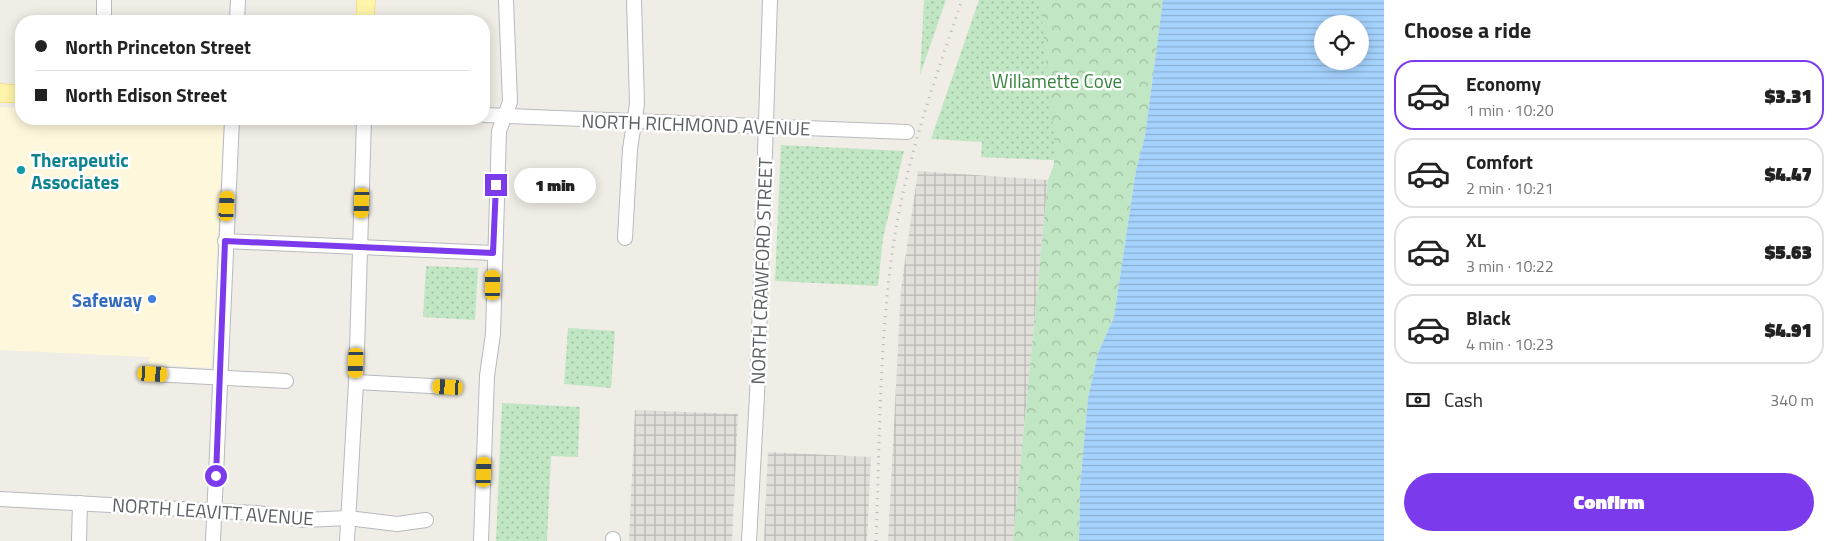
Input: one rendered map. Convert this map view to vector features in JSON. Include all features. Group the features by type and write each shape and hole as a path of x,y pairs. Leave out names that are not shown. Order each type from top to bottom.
{"main road":[{"path":"365,15 366,0"},
{"path":"0,93 15,94"}],"street":[{"path":"104,0 104,15"},
{"path":"237,15 238,0"},
{"path":"481,541 487,376 493,334 493,253 498,131 510,102 506,0"},
{"path":"625,238 630,149 637,104 634,0"},
{"name":"NORTH CRAWFORD STREET","path":"749,541 767,127 770,0"},
{"name":"NORTH RICHMOND AVENUE","path":"490,115 907,132"},
{"path":"213,541 232,125"},
{"path":"347,541 356,382 364,125"},
{"path":"225,241 493,253"},
{"path":"153,374 220,376 286,381"},
{"path":"356,382 448,387"},
{"name":"NORTH LEAVITT AVENUE","path":"0,499 257,512 304,520 348,518 397,524 426,520"},
{"path":"79,541 80,502"}],"shaded area":[{"path":"0,107 15,108 15,125 224,125 211,368 149,364 149,357 0,350"},
{"path":"918,171 1048,180 1013,541 888,541 901,289"},
{"path":"635,410 738,414 732,541 629,541"},
{"path":"768,452 871,457 867,541 764,541"}],"green space":[{"path":"924,0 946,0 920,75"},
{"name":"Willamette Cove","path":"979,0 1164,0 1134,164 981,157 982,142 931,139"},
{"path":"1040,0 1163,0 1145,136 1136,170 1114,317 1098,353 1088,398 1080,487 1079,541 1013,541 1048,180 1054,164 1054,137"},
{"path":"781,145 904,151 883,238 878,286 775,281"},
{"path":"426,266 478,268 475,320 423,317"},
{"path":"568,328 615,331 611,388 564,384"},
{"path":"502,403 580,407 578,457 551,456 547,541 496,541"}],"water":[{"path":"1163,0 1384,0 1384,541 1079,541 1080,487 1088,398 1098,353 1114,317 1136,170 1145,136"}],"railway":[{"path":"876,541 885,315 894,240 914,148 962,0"}],"place":[{"name":"Therapeutic Associates","path":"21,170"},
{"name":"Safeway","path":"152,299"}],"route":[{"path":"216,476 225,241 374,248 403,247 493,253 496,185"}]}
